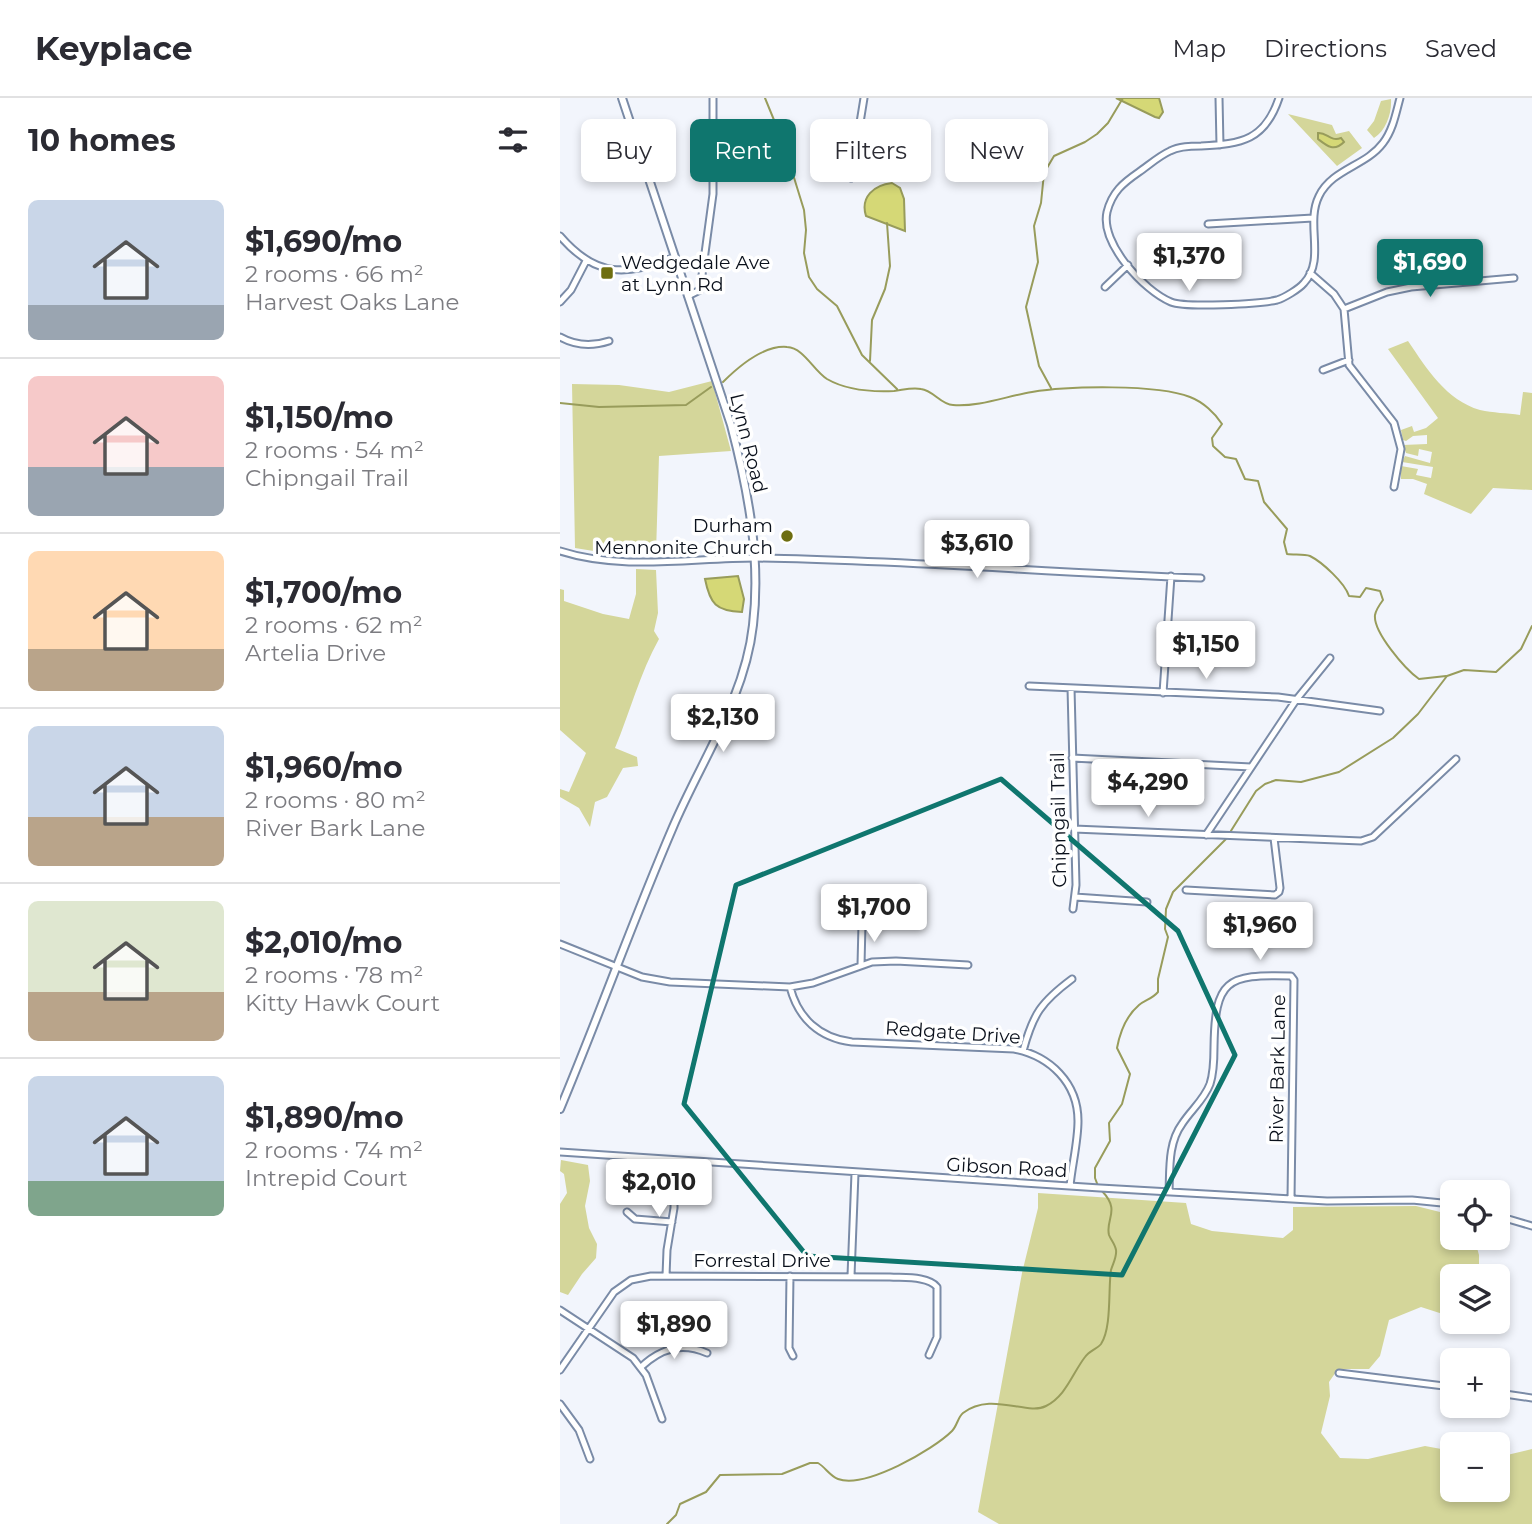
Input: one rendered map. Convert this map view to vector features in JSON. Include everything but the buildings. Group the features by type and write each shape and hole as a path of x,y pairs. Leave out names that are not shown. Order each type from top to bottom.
{"street":[{"name":"Lynn Road","path":"560,1109 673,828 732,704 742,675 753,625 754,558 748,498 733,433 622,98"},
{"path":"688,296 700,290 710,223 713,98"},
{"path":"861,119 864,98"},
{"path":"1219,98 1220,145"},
{"path":"1279,98 1264,129 1252,137 1236,143 1187,146 1170,150 1118,187 1111,200 1106,224 1114,249 1150,290 1171,302 1188,306 1278,299 1303,284 1315,258 1313,218 1319,197 1328,183 1383,144 1400,98"},
{"path":"1208,224 1313,218"},
{"path":"560,236 586,261 616,270 645,266 675,257"},
{"path":"560,302 586,261"},
{"path":"1105,287 1128,265"},
{"path":"1310,273 1334,294 1344,309 1349,365 1394,424 1401,449 1394,487"},
{"path":"1344,309 1387,292 1411,287 1514,278"},
{"path":"560,337 584,345 609,341"},
{"path":"1323,370 1349,360"},
{"path":"560,551 592,559 636,562 754,558 1201,578"},
{"path":"1163,693 1171,576"},
{"path":"1206,835 1296,700 1330,658"},
{"path":"1029,686 1278,697 1380,711"},
{"name":"Chipngail Trail","path":"1071,688 1075,897 1073,909"},
{"path":"1072,758 1251,766"},
{"path":"1074,829 1367,840 1456,759"},
{"path":"1186,890 1275,895 1280,888 1274,838"},
{"path":"1075,897 1147,902"},
{"path":"861,965 862,924"},
{"path":"560,944 660,981 790,987 813,983 861,965 886,961 968,965"},
{"name":"River Bark Lane","path":"1169,1192 1173,1141 1182,1124 1203,1097 1212,1078 1215,1014 1219,999 1233,983 1248,976 1291,976 1294,980 1291,1199"},
{"path":"1023,1051 1039,1007 1072,979"},
{"name":"Redgate Drive","path":"790,987 796,1006 807,1022 823,1034 842,1041 1023,1051 1050,1064 1066,1082 1075,1099 1078,1121 1070,1186"},
{"name":"Gibson Road","path":"560,1152 1169,1192 1291,1199 1440,1203"},
{"path":"666,1276 674,1208 674,1161"},
{"path":"851,1276 855,1173"},
{"path":"627,1212 635,1219 672,1222"},
{"path":"1510,1220 1532,1226"},
{"name":"Forrestal Drive","path":"560,1370 610,1296 622,1285 645,1276 851,1276 890,1277 934,1283 937,1287 937,1337 929,1356"},
{"path":"790,1276 789,1348 793,1356"},
{"path":"560,1310 641,1367 662,1419"},
{"path":"641,1367 660,1352 675,1347 696,1348 707,1353"},
{"path":"1339,1373 1440,1386"},
{"path":"1510,1395 1532,1398"},
{"path":"560,1404 579,1430 590,1458"}],"highlighted area":[{"path":"1001,779 1178,931 1235,1055 1122,1275 807,1256 684,1104 736,885"}],"shaded area":[{"path":"1116,98 1159,98 1163,112 1159,118 1155,117"},
{"path":"1391,99 1387,121 1382,131 1374,138 1367,130 1374,121 1381,101"},
{"path":"1288,114 1332,125 1336,134 1349,131 1362,148 1337,166"},
{"path":"1318,133 1334,139 1341,138 1344,142 1337,147 1331,147 1318,139"},
{"path":"892,183 900,188 904,199 905,231 866,216 865,203 870,193 880,186"},
{"path":"1408,341 1438,382 1468,405 1485,411 1520,415 1523,392 1532,393 1532,490 1493,488 1471,514 1424,494 1427,484 1413,479 1401,479 1401,466 1418,469 1416,475 1431,478 1433,467 1402,462 1405,456 1430,463 1432,452 1419,449 1418,456 1406,453 1403,445 1427,444 1427,435 1413,436 1406,441 1403,440 1401,430 1412,426 1414,432 1426,428 1438,418 1388,349"},
{"path":"712,381 731,451 659,456 656,553 606,553 575,548 572,384 619,385 669,392"},
{"path":"636,569 656,570 658,613 654,631 659,639 615,748 637,757 638,766 623,768 607,797 595,802 590,827 579,808 560,797 560,789 569,792 586,753 560,730 560,589 564,590 564,601 603,614 629,619 636,594"},
{"path":"738,576 744,599 742,612 720,608 709,595 705,579"},
{"path":"561,1160 588,1165 590,1181 585,1206 589,1228 597,1244 596,1258 568,1295 560,1292 560,1204 567,1193 564,1174 560,1171"},
{"path":"1038,1193 1186,1203 1191,1224 1212,1231 1283,1238 1293,1230 1293,1207 1416,1206 1440,1212 1440,1250 1478,1250 1479,1264 1440,1264 1440,1313 1421,1307 1389,1320 1380,1356 1369,1369 1338,1369 1329,1382 1330,1396 1321,1433 1340,1458 1368,1459 1425,1446 1440,1449 1440,1502 1510,1502 1510,1454 1532,1449 1532,1524 999,1524 978,1512 1022,1273 1038,1208"}],"waterway":[{"path":"765,98 783,142 804,210 804,253 809,277 817,289 837,306 862,355 897,389"},
{"path":"1051,388 1039,366 1026,307 1038,262 1034,226 1041,203 1044,173 1054,156 1097,134 1108,123 1123,98"},
{"path":"870,361 872,320 885,289 890,266 887,223"},
{"path":"723,382 760,353 787,347 798,351 827,379 843,386 877,391 921,389 953,405 983,403 1048,390 1089,388 1135,388 1190,397 1208,408 1222,424 1212,438 1213,446 1225,457 1236,459 1245,479 1258,481 1264,502 1287,529 1284,542 1287,554 1308,555 1315,559 1338,579 1349,596 1360,597 1366,588 1380,591 1383,600 1375,615 1376,622 1391,650 1419,679 1446,676"},
{"path":"560,403 599,407 686,405 711,387"},
{"path":"1229,834 1256,791 1265,784 1276,780 1301,782 1339,772 1393,738 1418,714 1447,676 1464,670 1496,672 1521,649 1532,626"},
{"path":"1098,1186 1095,1168 1110,1141 1109,1123 1122,1104 1130,1074 1117,1048 1118,1042 1130,1014 1158,992 1158,979 1168,937 1165,929 1166,909 1173,892 1226,839"},
{"path":"667,1524 676,1515 680,1504 706,1492 720,1475 782,1474 810,1463 818,1463 838,1479 850,1481 865,1478 898,1466 930,1448 952,1431 963,1413 974,1407 997,1404 1038,1408 1053,1402 1064,1391 1087,1355 1101,1344 1107,1328 1111,1270 1116,1253 1108,1229 1111,1204 1102,1191"}],"place":[{"name":"Wedgedale Ave at Lynn Rd","path":"607,273"},
{"name":"Durham Mennonite Church","path":"787,536"}]}
